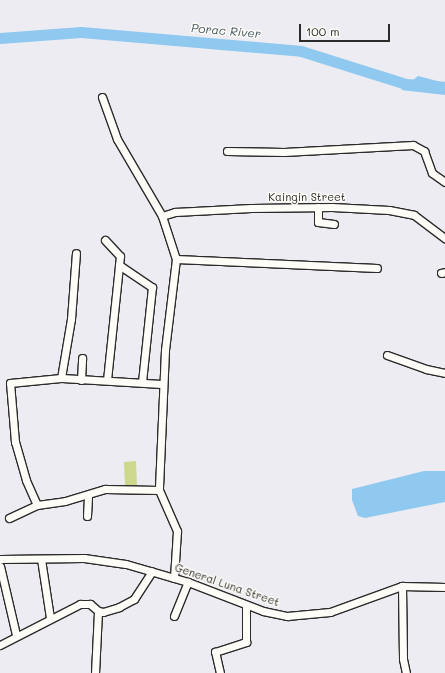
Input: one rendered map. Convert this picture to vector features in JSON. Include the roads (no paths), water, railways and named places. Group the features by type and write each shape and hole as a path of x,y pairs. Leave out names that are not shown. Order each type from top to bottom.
{"street":[{"path":"102,97 117,139 162,216 176,259 170,300 162,384 159,490 177,531 174,578"},
{"path":"227,151 284,152 413,146 424,151 432,173 445,182"},
{"path":"318,207 318,222 334,224"},
{"name":"Kaingin Street","path":"162,216 175,212 250,208 318,207 402,211 414,215 445,238"},
{"path":"105,240 118,253 119,265 107,380"},
{"path":"62,378 71,319 76,253"},
{"path":"176,259 377,268"},
{"path":"119,265 152,286 142,382"},
{"path":"387,355 426,369 445,373"},
{"path":"81,380 82,358"},
{"path":"37,505 26,480 15,442 10,383 62,378 162,384"},
{"path":"9,518 37,505 88,495 105,489 159,490"},
{"path":"87,516 88,495"},
{"name":"General Luna Street","path":"0,559 109,560 188,582 246,605 287,616 330,612 402,586 445,587"},
{"path":"41,559 50,618"},
{"path":"0,566 16,635"},
{"path":"0,645 50,618 86,603 98,611 109,611 134,599 152,571"},
{"path":"174,616 188,582"},
{"path":"402,586 403,659 406,673"},
{"path":"220,673 215,652 246,642 246,605"},
{"path":"95,673 98,611"}],"water":[{"path":"418,76 445,83 445,95 401,90"},
{"path":"424,471 445,471 445,502 365,518 358,516 352,500 352,489"}],"waterway":[{"name":"Porac River","path":"0,38 81,32 301,51 406,84 445,87"}]}
